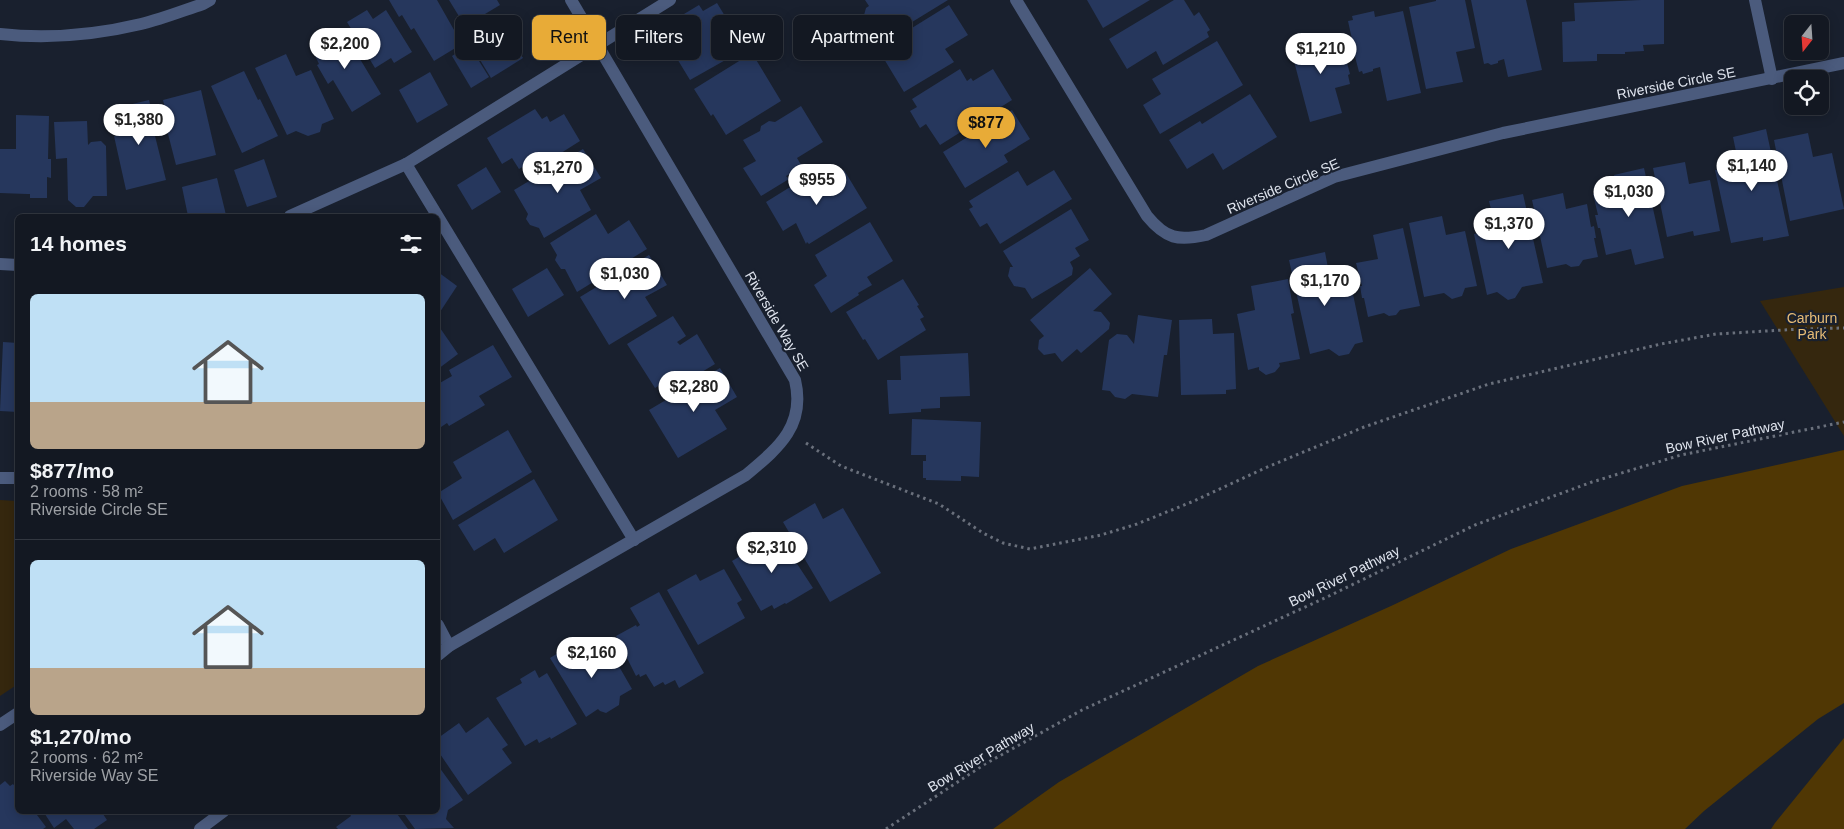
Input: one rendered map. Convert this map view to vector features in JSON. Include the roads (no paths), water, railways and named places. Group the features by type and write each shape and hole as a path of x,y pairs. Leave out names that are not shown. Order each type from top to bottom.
{"street":[{"path":"0,34 17,36 83,34 141,24 210,0"},
{"name":"Riverside Way SE","path":"571,0 580,15"},
{"path":"606,40 670,0"},
{"name":"Riverside Circle SE","path":"1016,0 1147,216 1158,230 1175,237 1190,238 1206,235 1334,177 1503,133 1844,63"},
{"path":"1755,0 1772,79"},
{"name":"Riverside Way SE","path":"440,653 449,646 746,475 770,455 789,432 795,420 798,394 795,380 606,59"},
{"path":"294,214 406,164 574,60"},
{"path":"406,164 436,214"},
{"path":"440,220 634,540"},
{"path":"0,264 15,265"},
{"path":"0,478 15,478"},
{"path":"440,629 449,646"},
{"path":"0,725 15,715"},
{"path":"200,829 220,814"}],"park label":[{"name":"Carburn Park","path":"1812,326"}]}
